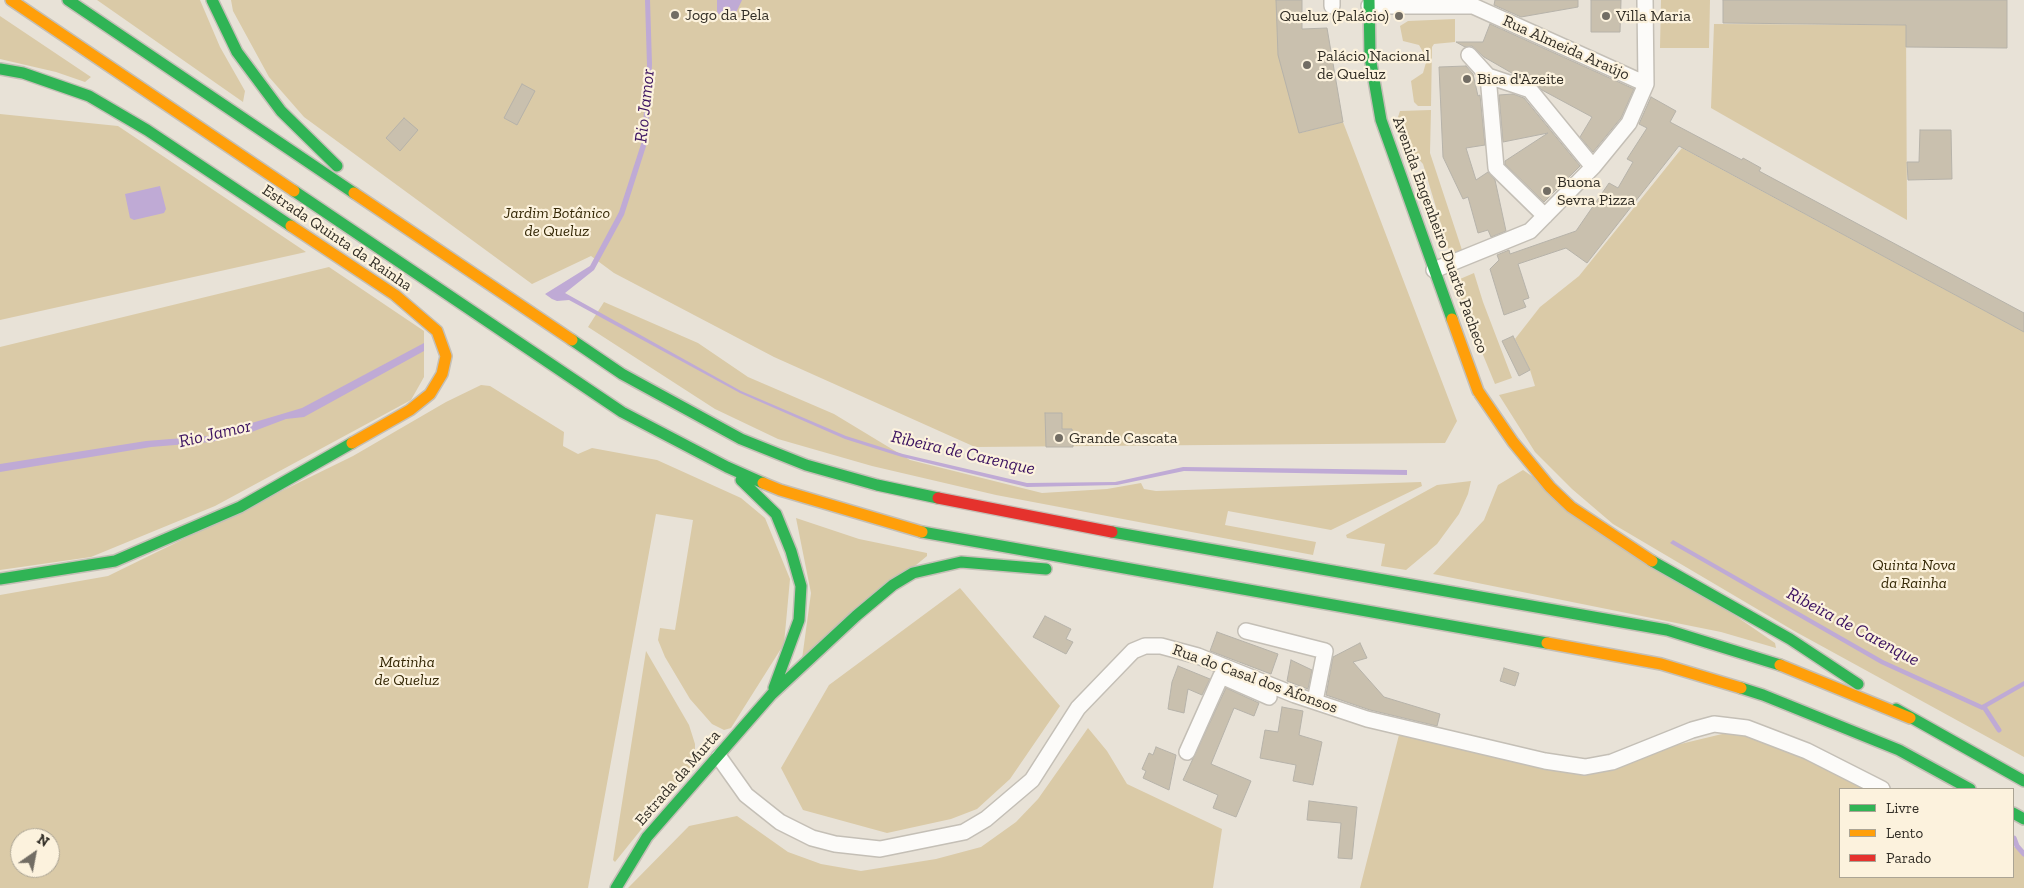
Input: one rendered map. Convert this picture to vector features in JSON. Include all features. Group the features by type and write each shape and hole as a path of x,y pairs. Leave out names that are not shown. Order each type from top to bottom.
{"main road":[{"path":"11,0 622,412 727,467 780,490 926,533 1165,574 1661,664 1763,696 1899,750 1968,788"},
{"path":"68,0 622,374 741,439 806,465 877,485 1065,524 1667,630 1774,663 1910,718 2024,781"},
{"path":"212,0 236,52 281,110 382,212"},
{"name":"Avenida Engenheiro Duarte Pacheco","path":"1369,3 1370,57 1381,120 1391,152 1478,391 1513,442 1550,487 1572,507 1641,555 1790,639 1910,718"},
{"name":"Estrada Quinta da Rainha","path":"0,69 22,73 89,96 147,130 396,295 437,331 446,356 442,374 430,394 410,410 240,507 115,561 0,579"},
{"path":"727,467 776,514 791,551 801,586 799,620 772,694"},
{"path":"772,694 856,616 893,585 913,573 927,568 961,562 1066,570 1165,574"},
{"name":"Estrada da Murta","path":"616,888 647,837 719,757 772,694"}],"street":[{"path":"1434,270 1530,231 1593,166 1629,123 1646,84 1646,0"},
{"name":"Rua Almeida Araújo","path":"1369,3 1473,6 1646,84"},
{"path":"1470,55 1488,76 1530,90 1593,166"},
{"path":"1488,76 1496,168 1545,216"},
{"path":"1246,632 1325,650 1315,702"},
{"name":"Rua do Casal dos Afonsos","path":"719,757 746,795 780,822 812,838 835,844 880,849 964,832 986,819 1032,780 1078,708 1127,656 1145,646 1161,646 1198,656 1315,702 1367,719 1545,761 1585,767 1612,762 1692,730 1714,724 1747,728 1807,751 1880,788"},
{"path":"1187,752 1221,676 1268,697"}],"green space":[{"path":"97,0 200,0 220,47 245,91 243,102"},
{"name":"Jardim Botânico de Queluz","path":"231,0 1277,0 1300,133 1343,122 1457,421 1445,443 975,447 774,357 614,273 591,256 532,284 304,117 269,77 233,11"},
{"path":"1661,0 1710,0 1709,48 1660,48"},
{"path":"0,16 91,77 85,82 56,72 0,59"},
{"path":"1455,19 1455,42 1434,44 1432,47 1431,106 1418,106 1414,102 1411,81 1423,73 1427,59 1419,45 1403,41 1400,26 1408,21"},
{"path":"1714,24 1906,25 1907,220 1711,108"},
{"path":"1431,110 1430,153 1462,250 1450,254 1423,164 1407,146 1398,117 1400,111"},
{"path":"0,114 118,126 306,252 0,320"},
{"name":"Quinta Nova da Rainha","path":"1682,148 2024,332 2024,757 1796,632 1613,524 1572,489 1535,452 1499,395 1535,386 1530,370 1515,339 1540,307 1579,276"},
{"path":"329,267 424,331 424,377 411,400 215,506 91,557 0,570 0,347"},
{"path":"1474,273 1512,378 1495,384 1453,282"},
{"path":"604,302 698,343 748,377 834,414 910,460 1042,493 1107,489 1141,483 1144,489 1156,491 1421,482 1422,486 1331,530 1228,511 1225,525 1316,542 1313,555 996,495 872,466 778,439 715,409 588,327"},
{"name":"Matinha de Queluz","path":"481,385 490,386 564,432 563,446 578,454 592,448 657,460 741,498 765,518 790,579 784,644 731,728 724,730 712,724 690,699 665,657 658,640 660,628 675,630 693,520 656,514 588,888 0,888 0,595 108,576 353,456 446,402"},
{"path":"1523,470 1775,643 1776,648 1721,632 1433,574 1484,520 1498,485"},
{"path":"1471,481 1468,494 1459,514 1437,544 1406,570 1381,566 1385,544 1347,538 1346,535 1437,485"},
{"path":"796,518 859,539 927,553 927,556 802,659 811,593"},
{"path":"960,588 1060,706 1010,779 977,809 951,819 887,833 803,810 781,768 829,685"},
{"path":"646,651 689,725 695,744 695,757 689,770 615,862 613,860"},
{"path":"1401,727 1585,767 1747,728 1865,788 1839,788 1839,878 2014,878 2014,847 2024,852 2024,888 1360,888"},
{"path":"1088,728 1107,751 1127,784 1222,829 1213,888 628,888 689,826 737,816 788,852 821,864 861,871 936,859 981,847 1016,822 1038,799"}],"water":[{"name":"Rio Jamor","path":"645,0 650,0 652,64 648,140 624,215 594,270 565,293 741,391 846,436 903,454 1027,483 1115,482 1183,467 1407,470 1407,475 1184,471 1117,485 1027,487 902,457 845,439 740,393 569,300 557,301 552,299 545,294 590,266 619,212 642,141 647,65"},
{"path":"717,0 742,0 733,19 723,19 717,12"},
{"path":"160,186 166,209 164,213 134,220 130,218 125,194"},
{"name":"Rio Jamor","path":"424,343 424,351 304,417 286,419 249,433 211,442 151,447 0,472 0,464 146,441 208,436 302,408"},
{"path":"1673,540 1883,660 1982,705 2024,681 2024,686 1982,710 1881,664 1670,543"}],"building":[{"name":"Palácio Nacional de Queluz","path":"1276,0 1302,0 1302,29 1327,28 1343,122 1299,133 1278,55"},
{"path":"1495,0 1578,0 1578,7 1521,17 1494,5"},
{"name":"Villa Maria","path":"1591,0 1621,0 1620,32 1591,32"},
{"path":"1723,0 2007,0 2007,48 1906,47 1906,25 1723,23"},
{"path":"1490,24 1634,89 1621,118 1593,152 1580,137 1592,117 1542,90 1533,81 1517,76 1484,57 1472,46 1465,47 1456,42 1483,42"},
{"path":"1466,66 1473,74 1478,96 1480,95 1485,145 1466,148 1476,180 1488,172 1495,180 1506,231 1491,237 1488,230 1478,233 1468,197 1463,199 1443,157 1439,67"},
{"path":"522,84 535,91 517,125 504,118"},
{"path":"1513,94 1524,98 1580,166 1544,202 1505,164 1505,161 1548,133 1503,142 1499,95"},
{"path":"1651,97 1676,111 1670,122 1742,160 1743,158 1761,168 1759,171 2024,313 2024,332 1679,146 1587,263 1566,248 1518,264 1529,298 1523,300 1526,307 1504,315 1490,269 1499,260 1497,255 1509,250 1510,254 1576,231 1609,183 1618,188 1633,162 1627,159 1647,128 1639,124"},
{"path":"404,118 418,130 400,151 386,138"},
{"path":"1920,130 1951,130 1952,179 1908,180 1907,162 1919,162"},
{"path":"1513,336 1530,370 1519,376 1502,341"},
{"name":"Grande Cascata","path":"1045,413 1062,413 1062,429 1072,429 1073,447 1046,447"},
{"path":"1045,616 1071,629 1066,639 1073,642 1066,654 1033,637"},
{"path":"1217,632 1278,654 1271,674 1210,651"},
{"path":"1360,643 1367,658 1353,662 1384,697 1440,714 1437,726 1370,710 1326,695 1333,657"},
{"path":"1291,660 1312,670 1308,689 1287,681"},
{"path":"1178,666 1210,679 1202,695 1188,689 1184,713 1168,709 1172,682"},
{"path":"1504,668 1519,673 1515,686 1500,681"},
{"path":"1226,688 1259,703 1254,716 1234,708 1211,764 1251,781 1236,817 1213,808 1218,795 1183,780"},
{"path":"1282,707 1303,711 1299,735 1322,742 1313,785 1293,781 1296,765 1260,758 1265,730 1278,732"},
{"path":"1156,747 1176,755 1169,790 1143,778 1146,771 1142,769 1149,753 1153,755"},
{"path":"1309,801 1357,807 1352,859 1338,858 1341,823 1307,820"}],"waterway":[{"path":"1984,707 1999,730"},
{"path":"2014,838 2017,846 2024,854"}],"traffic: fast":[{"path":"68,0 354,193"},
{"path":"212,0 237,52 281,111 337,166"},
{"path":"1369,0 1370,57 1381,120 1452,319"},
{"path":"0,69 23,73 89,96 147,130 291,226"},
{"path":"294,191 622,412 727,467 763,483"},
{"path":"572,340 622,374 741,439 806,465 877,485 938,498"},
{"path":"0,579 115,561 240,507 352,443"},
{"path":"741,480 776,514 791,551 801,586 799,620 774,688"},
{"path":"922,532 1547,643"},
{"path":"1112,532 1667,630 1780,665"},
{"path":"1652,561 1790,639 1858,684"},
{"path":"772,694 856,616 893,585 913,573 961,562 1046,569"},
{"path":"1741,688 1763,695 1899,750 1968,788"},
{"path":"616,888 647,837 772,694"},
{"path":"1896,709 2024,781"},
{"path":"2014,814 2024,819"}],"traffic: slow":[{"path":"11,0 294,191"},
{"path":"354,193 572,340"},
{"path":"291,226 395,295 437,331 446,356 442,374 430,394 410,410 352,443"},
{"path":"1452,319 1478,391"},
{"path":"1478,391 1513,442 1550,487 1571,507 1652,561"},
{"path":"763,483 780,490 922,532"},
{"path":"1547,643 1661,664 1741,688"},
{"path":"1780,665 1910,718"}],"traffic: jam":[{"path":"938,498 1112,532"}],"place":[{"name":"Jogo da Pela","path":"675,15"},
{"name":"Queluz (Palácio)","path":"1399,16"},
{"name":"Villa Maria","path":"1606,16"},
{"name":"Palácio Nacional de Queluz","path":"1307,65"},
{"name":"Bica d'Azeite","path":"1467,79"},
{"name":"Buona Sevra Pizza","path":"1547,191"},
{"name":"Grande Cascata","path":"1059,438"}],"water label":[{"name":"Ribeira de Carenque","path":"963,453"},
{"name":"Ribeira de Carenque","path":"1853,627"}]}
